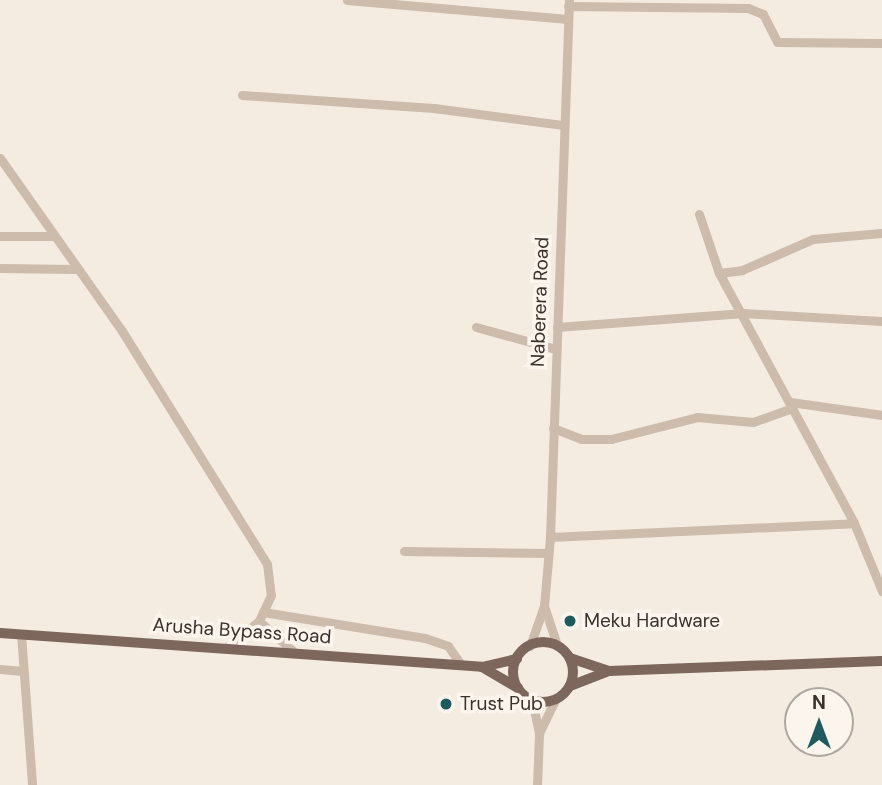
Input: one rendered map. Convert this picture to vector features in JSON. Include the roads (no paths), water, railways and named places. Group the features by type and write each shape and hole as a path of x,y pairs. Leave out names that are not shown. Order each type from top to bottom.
{"main road":[{"name":"Arusha Bypass Road","path":"0,633 460,663 482,667 532,699"},
{"path":"518,688 517,659 530,646 557,645 570,658 609,671"},
{"path":"570,658 570,686"},
{"name":"Arusha Bypass Road","path":"482,667 517,659"},
{"path":"532,699 555,700 570,686 609,671 882,661"}],"street":[{"path":"347,0 568,19"},
{"path":"568,3 748,8 763,14 777,42 882,43"},
{"name":"Naberera Road","path":"530,646 544,606 550,537 568,3"},
{"path":"242,95 434,108 564,125"},
{"path":"0,158 264,557 271,586 261,616 228,646"},
{"path":"699,214 719,273 743,313 854,523 882,591"},
{"path":"719,273 742,270 813,239 882,233"},
{"path":"0,236 52,236"},
{"path":"0,268 75,269"},
{"path":"557,327 743,313 882,321"},
{"path":"476,327 556,349"},
{"path":"553,428 581,439 611,439 697,417 753,422 791,405 882,415"},
{"path":"550,537 854,523"},
{"path":"404,551 548,553"},
{"name":"Naberera Road","path":"544,606 557,645"},
{"path":"261,616 294,652"},
{"path":"261,616 414,635 448,646 460,663"},
{"path":"21,634 32,785"},
{"path":"0,669 23,670"},
{"path":"532,699 539,734 537,785"},
{"path":"539,734 555,700"}],"place":[{"name":"Meku Hardware","path":"570,621"},
{"name":"Trust Pub","path":"446,704"}]}
